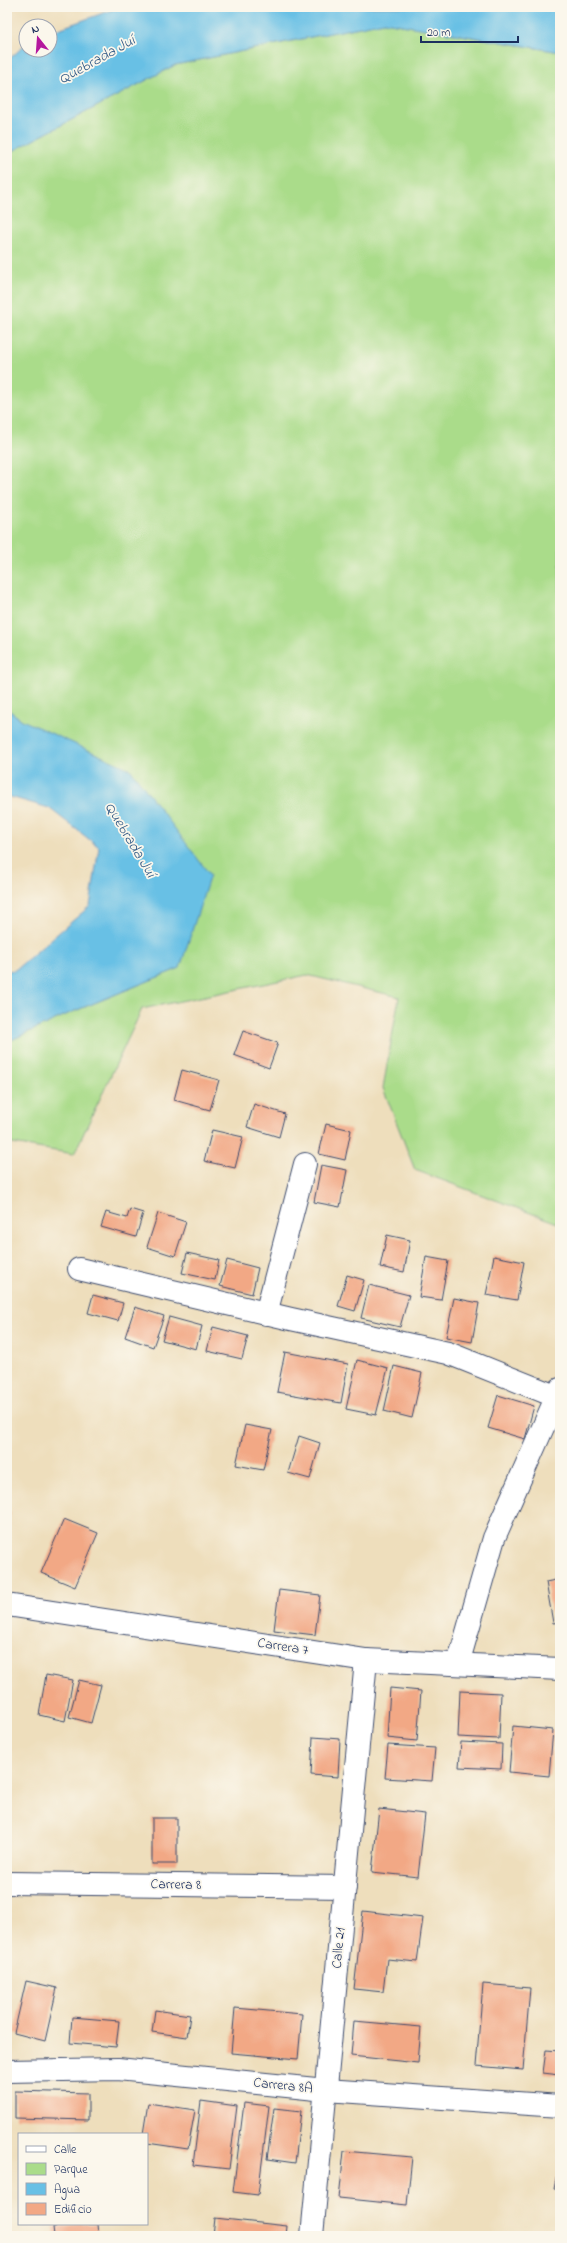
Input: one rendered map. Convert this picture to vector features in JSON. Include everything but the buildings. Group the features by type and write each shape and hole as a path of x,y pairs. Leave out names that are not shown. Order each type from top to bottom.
{"street":[{"path":"266,1314 305,1164"},
{"path":"78,1269 266,1314 448,1353 559,1394 494,1538 458,1664"},
{"name":"Carrera 7","path":"7,1605 366,1660 560,1669"},
{"name":"Calle 21","path":"312,2236 366,1660"},
{"name":"Carrera 8","path":"7,1883 345,1887"},
{"name":"Carrera 8A","path":"7,2071 118,2069 326,2090 560,2106"}],"green space":[{"path":"384,22 560,52 560,1224 415,1170 383,1088 399,997 307,975 142,1009 74,1154 7,1143 7,1042 70,1013 180,968 22,720 7,709 7,154 175,65"}],"water":[{"name":"Quebrada Juí","path":"120,7 560,7 560,52 384,22 175,65 7,154 7,61 18,51 18,58 58,58 58,29"},
{"name":"Quebrada Juí","path":"7,709 22,720 130,769 210,875 180,968 70,1013 7,1042 7,971 15,970 90,906 99,847 49,808 7,796"}]}
